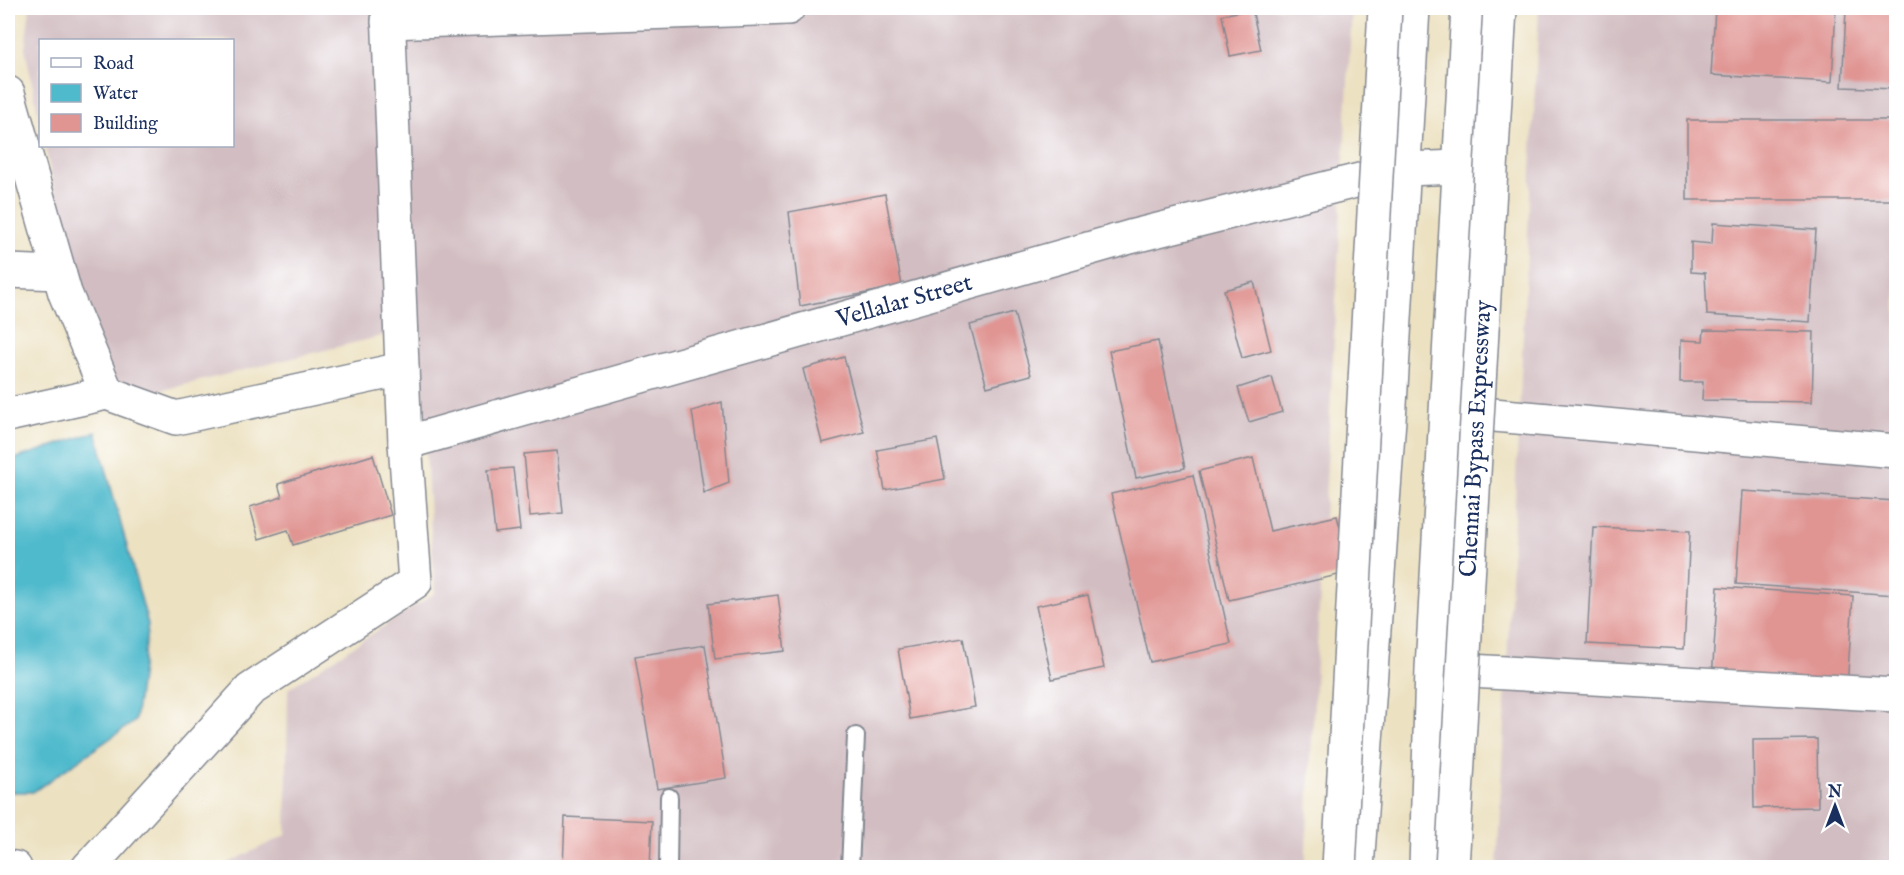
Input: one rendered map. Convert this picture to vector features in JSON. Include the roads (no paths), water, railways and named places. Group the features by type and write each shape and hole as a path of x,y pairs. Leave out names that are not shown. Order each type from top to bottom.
{"main road":[{"path":"88,867 250,690 416,582 405,443 388,15 788,8"},
{"path":"1339,867 1385,8"},
{"path":"1357,867 1374,642 1413,8"},
{"path":"1426,867 1432,669 1468,8"},
{"name":"Chennai Bypass Expressway","path":"1452,867 1500,8"},
{"path":"8,93 65,293 107,393"},
{"name":"Vellalar Street","path":"405,443 1130,237 1404,169 1460,167"},
{"path":"8,271 59,273"},
{"path":"8,415 107,393 176,418 402,369"},
{"path":"1447,411 1896,451"},
{"path":"1432,669 1896,695"},
{"path":"8,867 15,867"}],"lane":[{"path":"850,867 856,736"},
{"path":"668,867 669,797"}],"water":[{"path":"96,432 148,624 135,721 33,792 8,792 8,461"}]}
